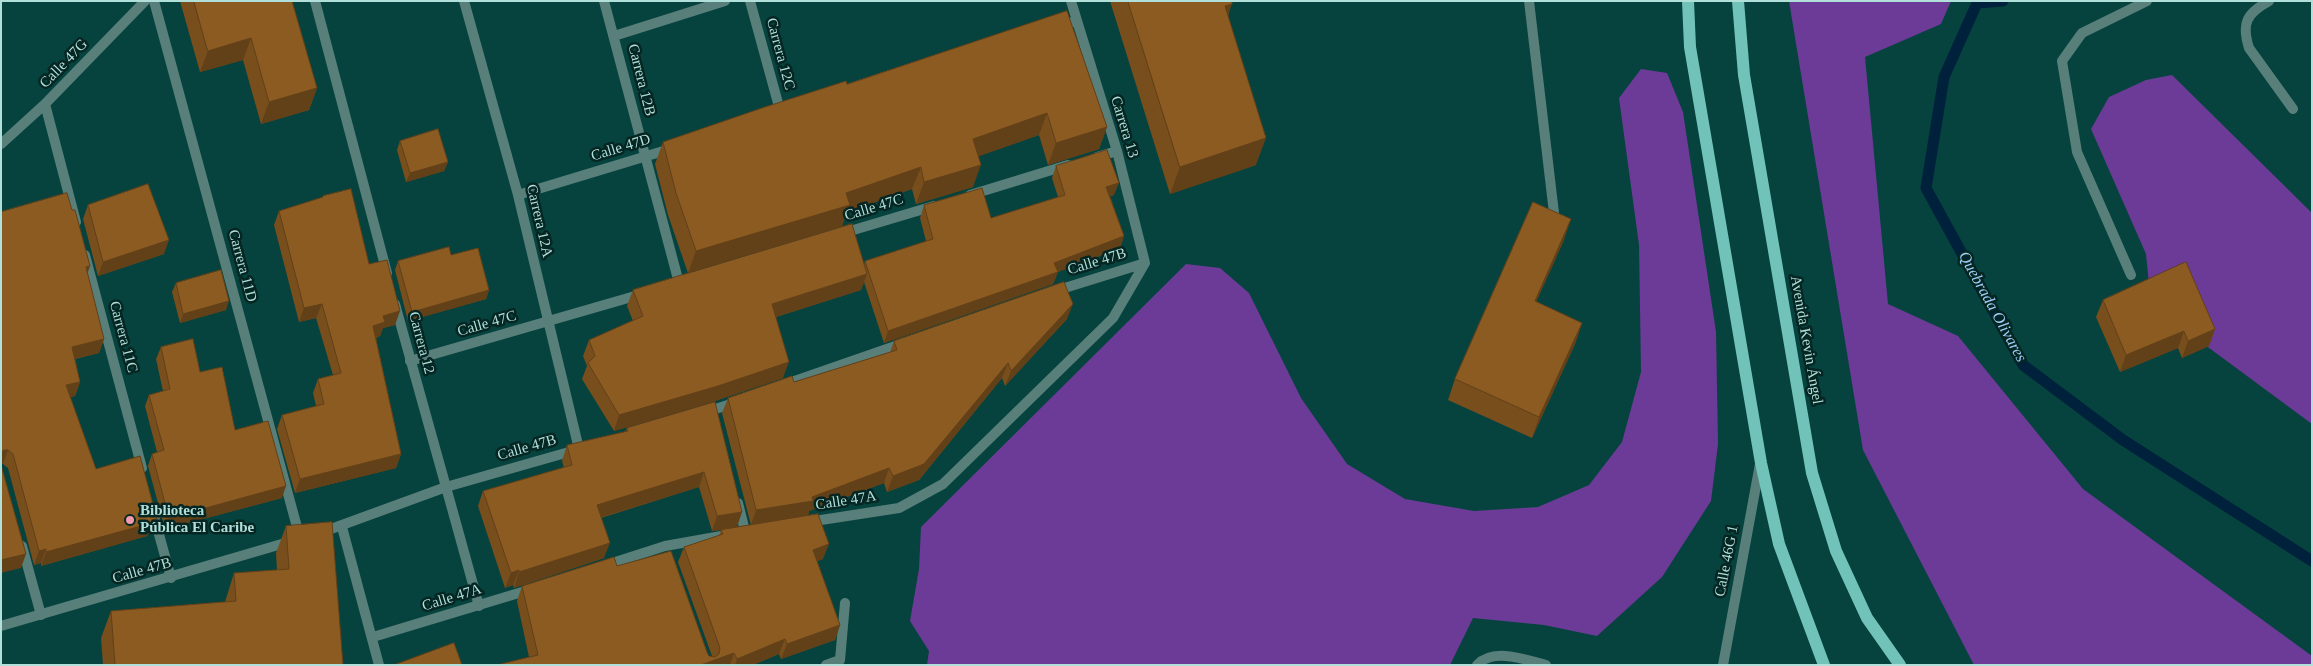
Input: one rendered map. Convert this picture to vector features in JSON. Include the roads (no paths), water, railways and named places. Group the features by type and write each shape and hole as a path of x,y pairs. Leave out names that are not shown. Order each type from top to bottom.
{"main road":[{"path":"1688,1 1690,47 1761,463 1780,544 1824,665"},
{"name":"Avenida Kevin Ángel","path":"1738,1 1744,75 1812,473 1836,551 1867,618 1900,665"}],"street":[{"name":"Calle 47G","path":"1,144 45,104 145,1"},
{"name":"Carrera 11D","path":"154,1 300,539"},
{"name":"Carrera 12","path":"314,1 410,361 479,606"},
{"name":"Carrera 12A","path":"464,1 518,195 547,323 583,448"},
{"name":"Carrera 12B","path":"604,1 679,283"},
{"path":"614,36 725,1"},
{"name":"Carrera 12C","path":"750,1 781,114"},
{"name":"Carrera 13","path":"1071,1 1117,151 1145,263"},
{"path":"1529,1 1554,213"},
{"path":"2131,275 2077,152 2062,61 2082,33 2148,1"},
{"path":"2269,1 2253,10 2246,24 2246,39 2249,48 2293,110"},
{"path":"1048,30 1076,21"},
{"name":"Carrera 11C","path":"45,104 143,474"},
{"name":"Calle 47D","path":"518,195 682,146"},
{"name":"Calle 47C","path":"831,237 1117,151"},
{"name":"Calle 47B","path":"1043,295 1145,263"},
{"name":"Calle 47A","path":"794,524 899,508 943,484 1113,318 1145,263"},
{"name":"Calle 47C","path":"410,361 547,323 651,291"},
{"path":"770,390 911,341"},
{"path":"696,415 715,414 751,396"},
{"name":"Calle 47B","path":"1,626 342,527 446,486 583,448"},
{"name":"Calle 46G 1","path":"1723,665 1761,463"},
{"path":"591,570 750,531 736,494"},
{"path":"151,502 171,578"},
{"path":"342,527 373,636 379,665"},
{"path":"20,538 40,615"},
{"name":"Calle 47A","path":"373,636 479,606 544,585"},
{"path":"826,665 840,660 845,603"},
{"path":"1477,665 1482,660 1507,655 1546,665"}],"waterway":[{"name":"Quebrada Olivares","path":"1978,1 1944,77 1926,188 2023,365 2123,440 2312,561"},
{"name":"Quebrada Olivares","path":"1978,3 2003,1"}],"place":[{"name":"Biblioteca Pública El Caribe","path":"130,520"}]}
